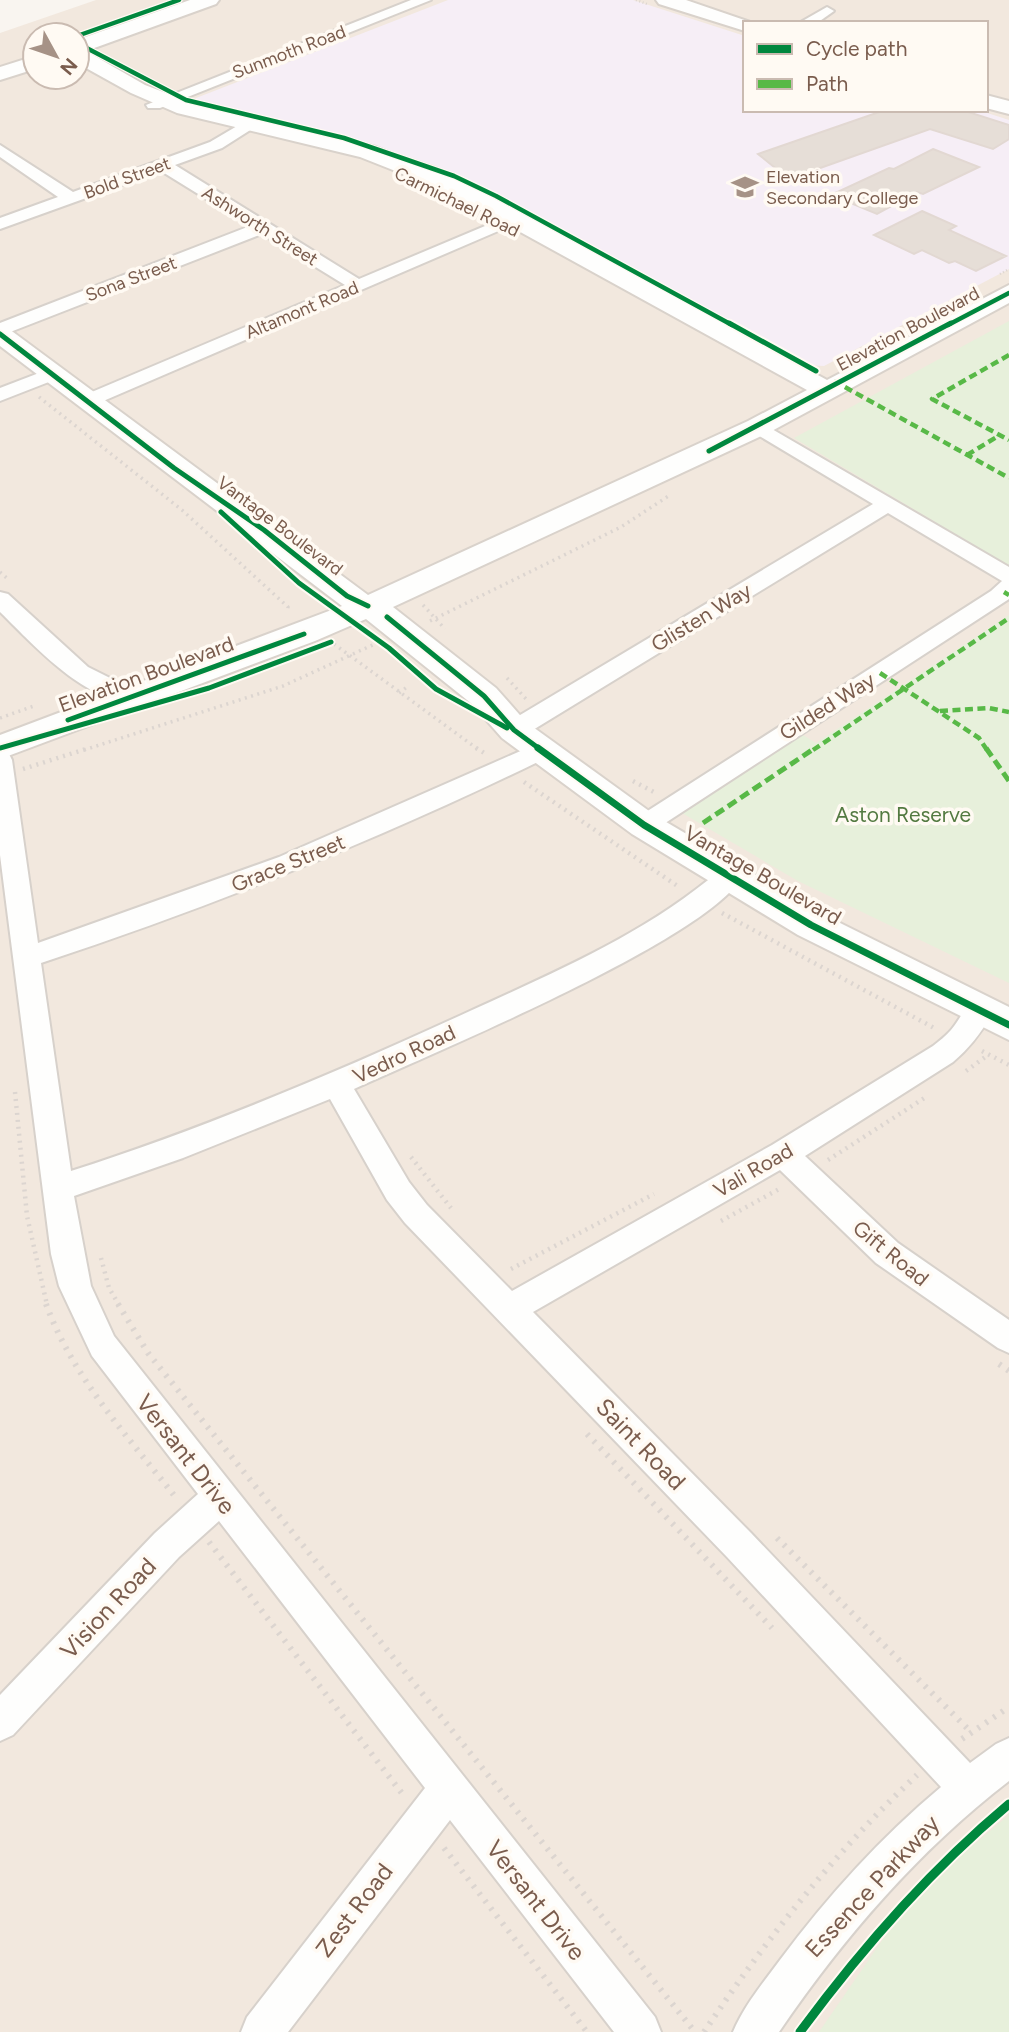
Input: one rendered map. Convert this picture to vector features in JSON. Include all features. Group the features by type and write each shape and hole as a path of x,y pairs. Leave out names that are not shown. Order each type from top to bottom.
{"street":[{"path":"91,42 209,0"},
{"name":"Sunmoth Road","path":"160,103 424,0"},
{"path":"666,0 743,24"},
{"path":"810,21 827,11"},
{"name":"Carmichael Road","path":"91,62 160,103"},
{"path":"0,74 21,67"},
{"name":"Carmichael Road","path":"91,71 160,103 245,127 327,141 400,163 454,186 510,222 821,394"},
{"path":"988,102 1009,108"},
{"name":"Bold Street","path":"0,224 220,144 245,127"},
{"path":"0,150 71,198"},
{"name":"Ashworth Street","path":"163,165 358,286"},
{"name":"Altamont Road","path":"87,401 510,222"},
{"name":"Sona Street","path":"0,332 263,227"},
{"name":"Elevation Boulevard","path":"0,748 82,714 357,615 556,539 616,508 709,451 1009,293"},
{"name":"Vantage Boulevard","path":"0,332 174,468 264,530 347,596 357,615"},
{"path":"0,395 52,374"},
{"path":"758,427 1009,576"},
{"name":"Vantage Boulevard","path":"174,468 258,547 357,615 436,689 527,740 644,825 729,877 843,942 995,1017"},
{"name":"Glisten Way","path":"527,740 889,503"},
{"name":"Gilded Way","path":"644,825 999,596 1009,586"},
{"path":"0,599 87,679 119,692 138,694"},
{"name":"Elevation Boulevard","path":"0,748 242,677 357,615"},
{"path":"82,714 91,704 87,679"},
{"name":"Grace Street","path":"27,957 276,869 490,777 527,740"},
{"name":"Versant Drive","path":"14,764 27,957 66,1254 88,1320 103,1346 219,1497 640,2032"},
{"name":"Vedro Road","path":"58,1188 337,1085 550,986 666,925 704,902 729,877"},
{"name":"Vali Road","path":"523,1301 783,1154 943,1054 995,1017"},
{"name":"Saint Road","path":"337,1085 398,1191 415,1214 523,1301 967,1787"},
{"name":"Gift Road","path":"783,1154 887,1253 1009,1338"},
{"name":"Vision Road","path":"0,1722 167,1545 219,1497"},
{"name":"Essence Parkway","path":"754,2032 796,1969 843,1909 901,1847 967,1787 1009,1757"},
{"name":"Zest Road","path":"262,2032 393,1858 449,1789"}],"path":[{"path":"24,385 181,510 288,607 282,617"},
{"path":"287,612 299,615 357,615"},
{"path":"399,693 408,687"},
{"path":"0,718 36,705"},
{"path":"478,762 490,757"},
{"path":"14,764 29,781"},
{"path":"672,896 684,890"},
{"path":"926,1034 934,1028"},
{"path":"408,1152 456,1214"},
{"path":"513,1271 660,1190"},
{"path":"98,1249 109,1288 148,1353 695,2032"},
{"path":"503,1261 513,1271 523,1301"},
{"path":"771,1532 971,1732"},
{"path":"704,2032 784,1915 839,1850 939,1755 1009,1707"}],"shaded area":[{"path":"96,0 1009,0 1009,2032 0,2032 0,33 21,26 21,91 91,91 91,21 35,21"},
{"name":"Elevation Secondary College","path":"448,0 633,0 743,35 743,112 984,112 1009,120 1009,269 824,366 806,365 505,199 437,166 342,135 196,101 196,98"}],"green space":[{"path":"1009,321 1009,566 794,438"},
{"name":"Aston Reserve","path":"1009,615 1009,983 798,881 682,813 740,773 803,735 816,743"},
{"path":"1009,1815 1009,2032 819,2032 892,1926 965,1852"}],"building":[{"path":"879,112 968,112 1009,125 1009,139 993,149 930,129 789,179 758,154"},
{"path":"933,149 979,167 923,194 917,192 877,214 831,195 889,168 894,169"},
{"path":"922,211 956,226 949,230 1006,256 976,271 955,261 949,263 922,250 914,254 874,235"}],"marked path":[{"path":"1009,355 932,399 1009,440"},
{"path":"834,381 1009,478"},
{"path":"967,455 1000,435"},
{"path":"1004,592 1009,595"},
{"path":"703,823 1009,618"},
{"path":"880,673 979,738 1009,781"},
{"path":"940,711 989,708 1009,712"}],"cycle path":[{"path":"91,31 179,0"},
{"path":"91,51 144,81 186,100 344,138 454,176 496,196 816,371"},
{"path":"709,451 1009,293"},
{"path":"0,334 174,468 264,530 347,596 368,606"},
{"path":"221,512 299,583 389,648 436,689 507,728"},
{"path":"387,617 484,696 514,730 644,825 811,925 1009,1025"},
{"path":"68,720 304,634"},
{"path":"0,748 209,688 331,642"},
{"path":"800,2032 897,1910 949,1856 1009,1804"}],"place":[{"name":"Elevation Secondary College","path":"745,187"}]}
